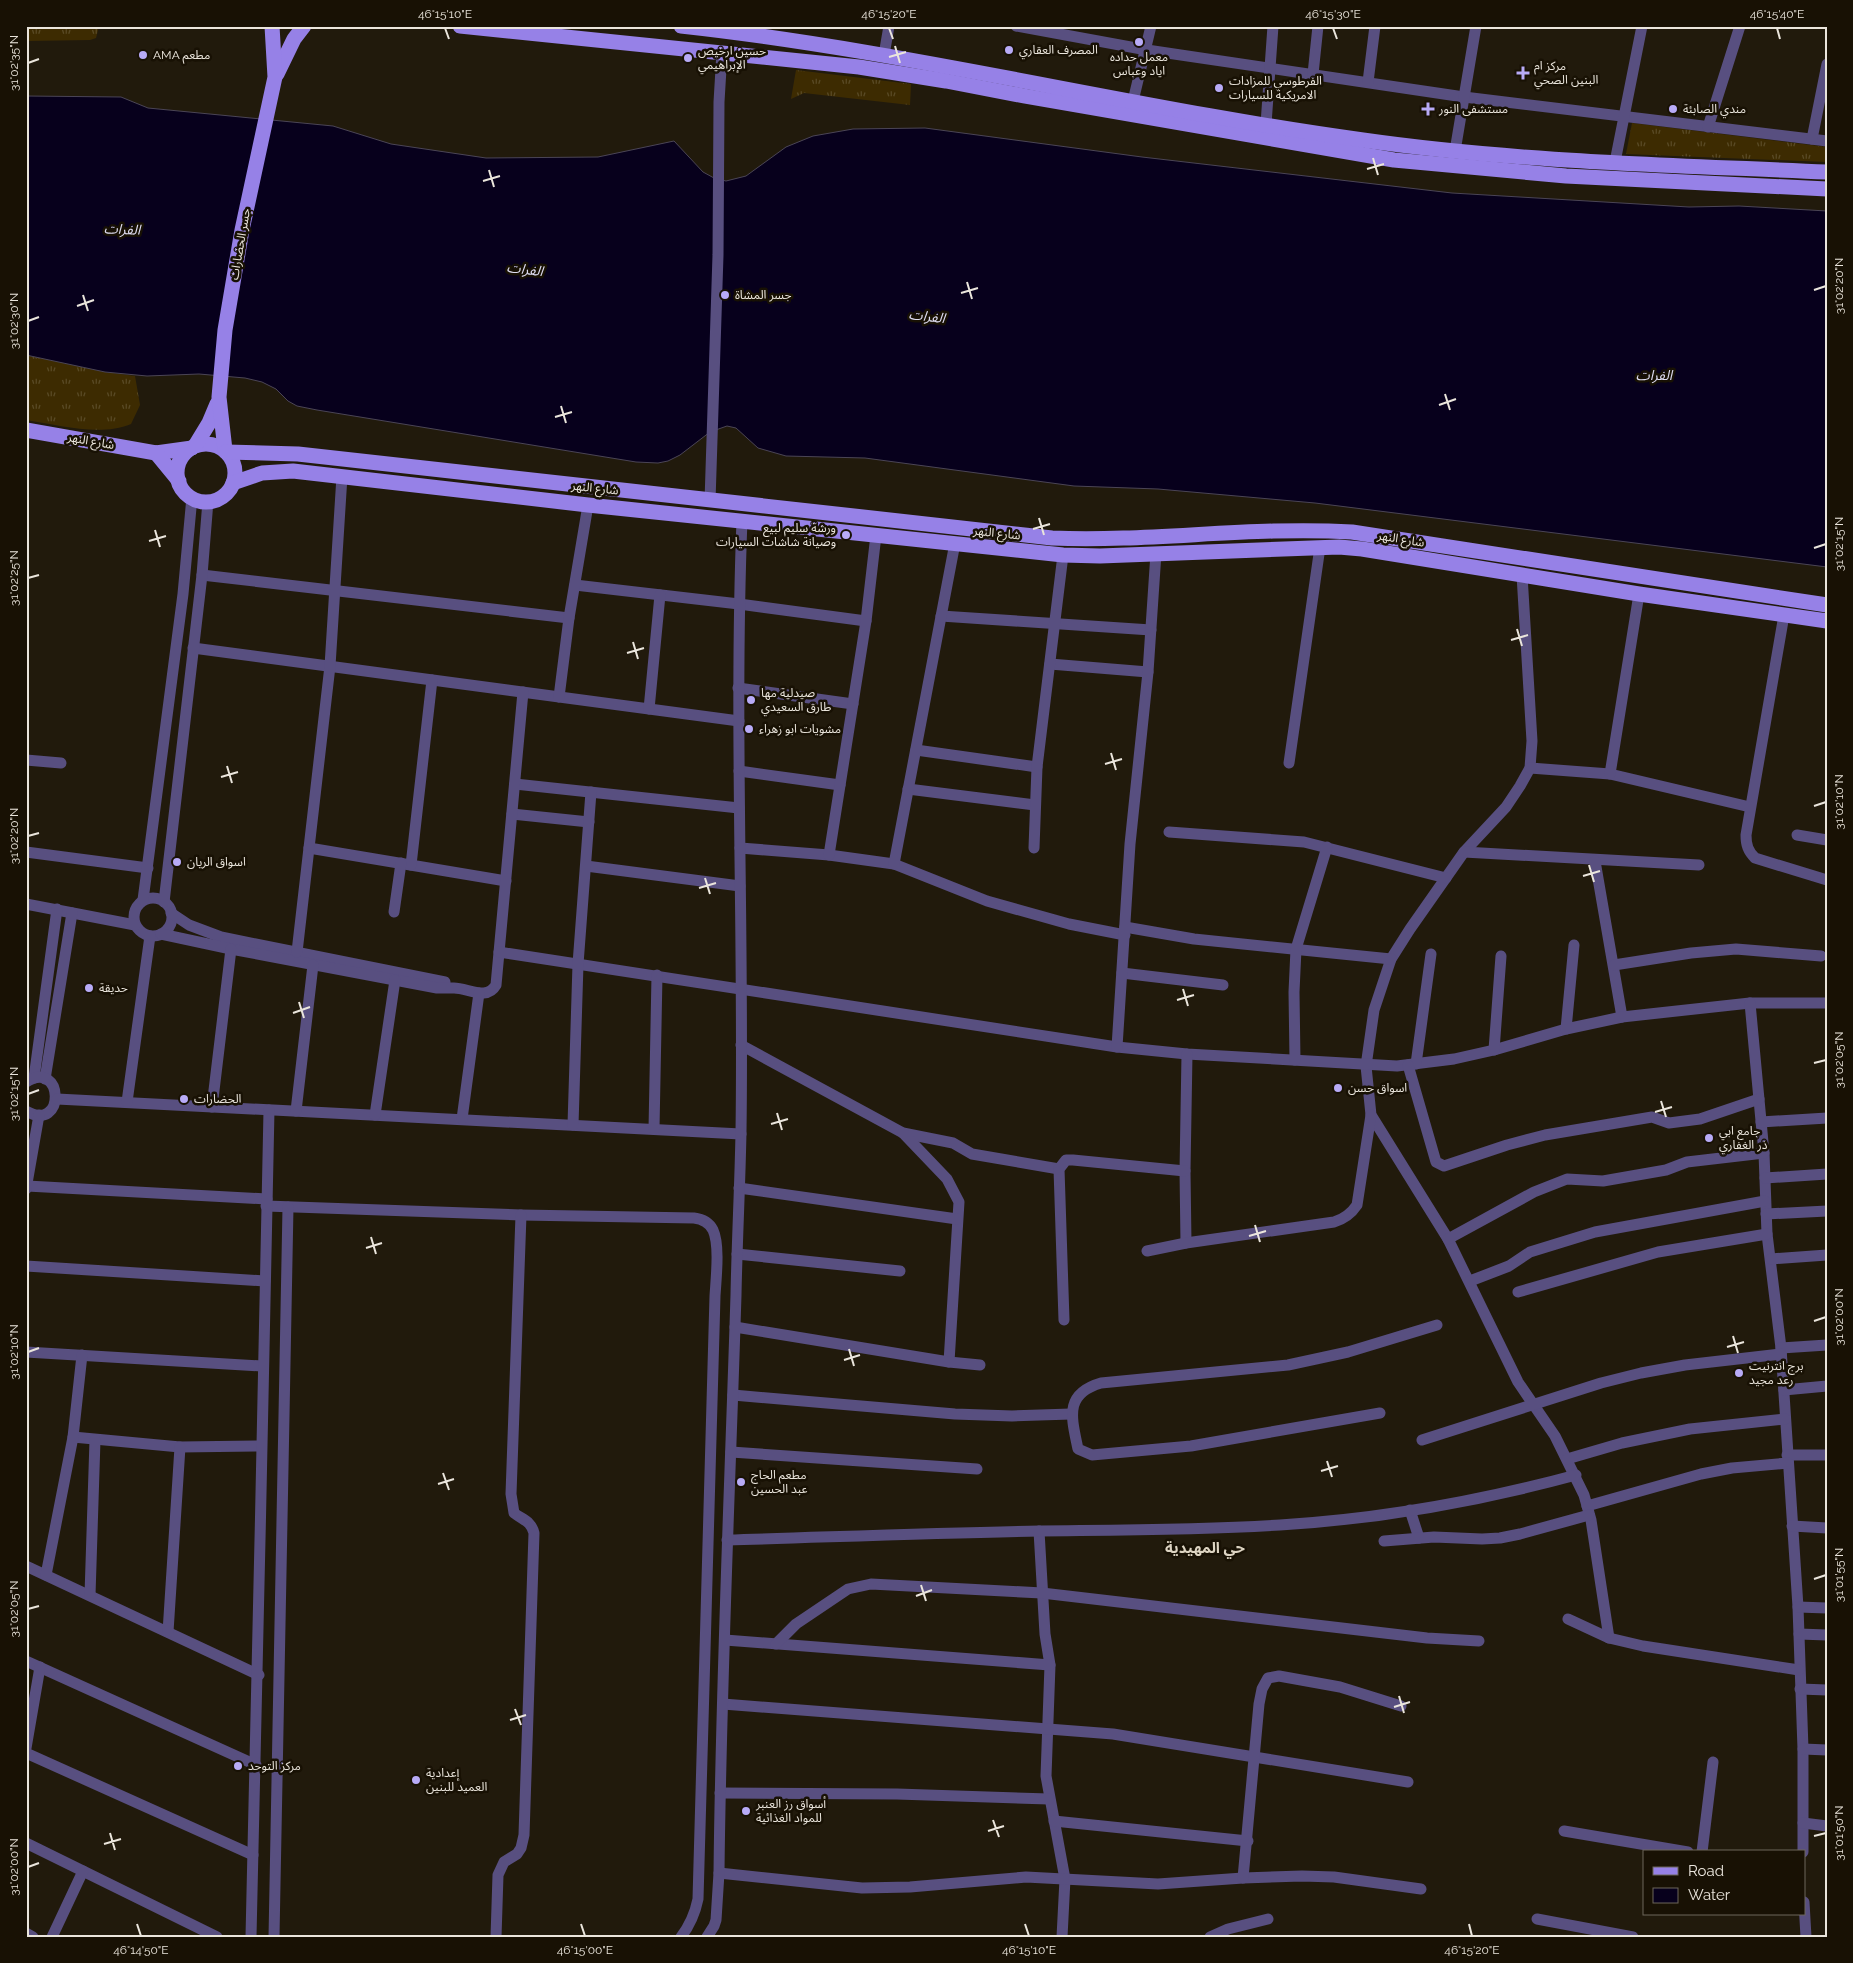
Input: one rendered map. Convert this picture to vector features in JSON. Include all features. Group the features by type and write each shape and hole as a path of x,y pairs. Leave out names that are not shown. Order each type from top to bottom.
{"main road":[{"path":"272,26 275,77"},
{"path":"276,26 290,31 303,26"},
{"path":"275,77 294,39 303,26"},
{"path":"460,26 603,33 722,52 819,62 907,74 1194,119 1394,160 1473,169 1603,179 1827,189"},
{"path":"687,27 884,55 1133,101 1194,119 1266,124 1361,140 1455,152 1827,172"},
{"name":"جسر الحضارات","path":"219,397 233,280 252,180 275,77"},
{"path":"179,481 178,469 180,462 209,423 219,397"},
{"path":"219,397 225,451"},
{"name":"شارع النهر","path":"26,430 156,453 193,447"},
{"path":"156,453 192,498 208,501 223,496 233,483 235,469 232,460 225,451 210,444 193,447"},
{"name":"شارع النهر","path":"225,451 298,454 710,501 1007,542 1063,555 1320,547 1362,549 1639,594 1827,621"},
{"name":"شارع النهر","path":"233,483 262,473 283,471 955,543 1294,530 1352,532 1827,605"},
{"path":"514,496 517,479"},
{"path":"1703,603 1706,587"}],"street":[{"path":"884,55 889,26"},
{"path":"1016,26 1146,50 1464,97 1827,141"},
{"path":"1133,101 1151,26"},
{"path":"1266,124 1274,26"},
{"path":"1313,74 1318,26"},
{"path":"1368,82 1375,26"},
{"path":"1455,152 1476,26"},
{"path":"1614,162 1642,26"},
{"path":"1708,127 1740,26"},
{"path":"710,501 718,255 719,102 722,52"},
{"path":"1812,139 1827,64"},
{"path":"297,952 330,666 342,476"},
{"path":"192,498 183,594 148,868 143,900 135,910 135,925 141,933 437,988 455,988 479,993 490,992 496,985 523,692"},
{"path":"164,902 194,648 208,501"},
{"path":"559,697 569,618 588,504"},
{"path":"707,1937 716,1920 719,1873 727,1540 741,1134 742,988 738,688 742,520"},
{"path":"829,855 866,621 876,535"},
{"path":"894,864 955,543"},
{"path":"1290,763 1320,547"},
{"path":"1117,1047 1130,844 1148,672 1156,553"},
{"path":"1034,848 1037,767 1063,555"},
{"path":"202,575 569,618"},
{"path":"1147,1251 1186,1243 1334,1222 1343,1219 1357,1205 1371,1115 1366,1066 1374,1010 1391,959 1464,852 1506,807 1530,768 1532,741 1522,575"},
{"path":"575,585 866,621"},
{"path":"1610,774 1639,594"},
{"path":"649,709 660,595"},
{"path":"1784,615 1750,807 1746,844 1749,852 1755,858 1827,880"},
{"path":"942,616 1151,630"},
{"path":"194,648 739,721"},
{"path":"1050,664 1148,672"},
{"path":"394,912 406,864 432,680"},
{"path":"738,688 853,704"},
{"path":"916,750 1037,767"},
{"path":"26,760 61,763"},
{"path":"1530,768 1610,774 1750,807"},
{"path":"739,771 840,785"},
{"path":"515,784 739,808"},
{"path":"908,789 1035,805"},
{"path":"574,1125 578,964 591,792"},
{"path":"512,814 589,822"},
{"path":"1169,832 1304,842 1446,878"},
{"path":"1797,835 1827,840"},
{"path":"1295,1060 1294,992 1296,949 1327,847"},
{"path":"309,848 506,881"},
{"path":"740,848 829,855 894,864 987,902 1069,924 1391,959"},
{"path":"26,852 148,868"},
{"path":"1464,852 1595,861 1699,865"},
{"path":"1595,861 1622,1017"},
{"path":"586,866 740,886"},
{"path":"143,900 152,898 164,902 171,913 189,925 210,934 438,980 455,988"},
{"path":"26,904 135,925"},
{"path":"35,1079 56,910"},
{"path":"35,1079 72,913"},
{"path":"127,1102 156,935 169,927 171,913"},
{"path":"1566,1029 1574,945"},
{"path":"1614,965 1736,948 1821,956"},
{"path":"212,1107 231,949"},
{"path":"499,952 1117,1047 1187,1054 1366,1066 1412,1065 1494,1050 1566,1029 1622,1017 1750,1003 1827,1003"},
{"path":"1431,954 1412,1065 1436,1162 1444,1166 1507,1145 1545,1135 1652,1117 1669,1123 1700,1119 1759,1099"},
{"path":"1494,1050 1501,956"},
{"path":"296,1111 313,965"},
{"path":"1122,973 1223,985"},
{"path":"654,1129 656,975"},
{"path":"375,1115 395,980"},
{"path":"462,1119 479,993"},
{"path":"1750,1003 1764,1153 1767,1234 1781,1351 1798,1607 1803,1749 1803,1850"},
{"path":"741,1044 902,1133 947,1179 959,1202 949,1362"},
{"path":"1186,1243 1187,1054"},
{"path":"26,1113 39,1115 51,1110 57,1099 54,1087 35,1079"},
{"path":"57,1099 741,1134"},
{"path":"251,1937 258,1675 260,1446 269,1110"},
{"path":"39,1115 26,1188 266,1202 288,1207 521,1215 694,1218 701,1219 713,1229 715,1238 716,1296 698,1899 690,1926 680,1937"},
{"path":"1371,1115 1448,1239 1518,1382 1550,1429 1576,1475 1588,1510 1609,1638"},
{"path":"1761,1122 1827,1118"},
{"path":"902,1133 953,1143 972,1154 1059,1169"},
{"path":"1448,1239 1528,1195 1566,1179 1603,1180 1666,1170 1687,1162 1764,1153"},
{"path":"1064,1320 1059,1169 1066,1160 1185,1171"},
{"path":"1765,1178 1827,1174"},
{"path":"739,1188 957,1219"},
{"path":"1470,1281 1509,1266 1530,1252 1595,1232 1766,1201"},
{"path":"274,1937 288,1207"},
{"path":"1766,1214 1827,1211"},
{"path":"496,1937 498,1875 500,1867 504,1862 517,1854 521,1848 524,1826 534,1533 532,1526 527,1520 514,1513 511,1494 521,1215"},
{"path":"1518,1292 1658,1252 1767,1234"},
{"path":"737,1254 900,1271"},
{"path":"1770,1259 1827,1255"},
{"path":"26,1266 265,1281"},
{"path":"716,1296 736,1297"},
{"path":"1380,1413 1191,1446 1092,1456 1078,1449 1071,1414 1075,1402 1082,1392 1092,1385 1288,1364 1348,1352 1437,1325"},
{"path":"735,1327 949,1362 980,1364"},
{"path":"1422,1440 1641,1373 1827,1345"},
{"path":"26,1352 262,1366"},
{"path":"46,1575 73,1437 82,1356"},
{"path":"1784,1390 1827,1386"},
{"path":"733,1395 955,1414 1012,1416 1071,1414"},
{"path":"1567,1459 1622,1443 1690,1429 1785,1419"},
{"path":"73,1437 180,1447 260,1446"},
{"path":"90,1595 95,1440"},
{"path":"168,1632 180,1447"},
{"path":"731,1452 976,1469"},
{"path":"1384,1541 1419,1538 1500,1538 1520,1534 1701,1474 1788,1459 1827,1455"},
{"path":"727,1540 1039,1531 1199,1529 1282,1525 1410,1510 1522,1490 1576,1475"},
{"path":"1410,1510 1419,1538"},
{"path":"1792,1526 1827,1528"},
{"path":"1039,1531 1045,1634 1050,1665 1046,1776 1066,1879 1062,1937"},
{"path":"26,1566 258,1675"},
{"path":"776,1644 796,1624 848,1589 871,1584 1042,1593 1427,1638 1479,1641"},
{"path":"1798,1607 1827,1608"},
{"path":"1568,1619 1609,1638 1642,1646 1799,1670"},
{"path":"1799,1634 1827,1635"},
{"path":"725,1640 1050,1665"},
{"path":"26,1661 256,1765"},
{"path":"26,1748 40,1668"},
{"path":"1243,1878 1259,1704 1262,1689 1268,1678 1279,1676 1340,1687 1401,1706"},
{"path":"1800,1689 1827,1690"},
{"path":"723,1704 1114,1734 1408,1782"},
{"path":"1803,1749 1827,1750"},
{"path":"26,1753 253,1855"},
{"path":"1702,1850 1713,1762"},
{"path":"720,1793 897,1794 1049,1799"},
{"path":"1054,1821 1248,1840"},
{"path":"1803,1823 1827,1826"},
{"path":"1564,1831 1676,1850"},
{"path":"26,1843 218,1937"},
{"path":"52,1937 83,1870"},
{"path":"719,1873 862,1888 910,1887 1026,1877 1158,1884 1243,1878 1334,1877 1421,1889"},
{"path":"1805,1916 1806,1937"},
{"path":"1210,1937 1228,1929 1268,1919"},
{"path":"1537,1920 1634,1937"},
{"path":"26,1933 33,1937"}],"green space":[{"path":"26,26 99,26 96,38 90,40 26,41"},
{"path":"796,70 911,84 910,105 804,93 791,99"},
{"path":"1632,123 1827,147 1827,162 1626,154"},
{"path":"26,355 105,372 135,376 140,405 131,424 119,428 93,430 26,420"}],"water":[{"name":"الفرات","path":"26,96 121,97 148,108 333,126 391,144 486,158 598,157 674,141 703,172 714,178 726,181 746,176 786,147 813,136 853,129 925,128 1142,157 1452,193 1689,207 1739,206 1827,211 1827,567 1315,503 1158,489 1074,486 865,458 786,456 758,448 736,428 727,426 710,432 680,455 668,461 658,463 636,462 297,406 288,401 276,389 262,382 245,378 199,374 147,376 105,372 26,355"}],"place":[{"name":"معمل حداده اياد وعباس","path":"1139,42"},
{"name":"المصرف العقاري","path":"1009,50"},
{"name":"AMA مطعم","path":"143,55"},
{"name":"حسين ارخيص الإبراهيمي","path":"688,58"},
{"name":"مركز ام البنين الصحي","path":"1523,73"},
{"name":"الفرطوسي للمزادات الامريكية للسيارات","path":"1219,88"},
{"name":"مستشفى النور","path":"1428,109"},
{"name":"مندي الصابئة","path":"1673,109"},
{"name":"جسر المشاة","path":"725,295"},
{"name":"ورشة سليم لبيع وصيانة شاشات السيارات","path":"846,535"},
{"name":"صيدلية مها طارق السعيدي","path":"751,700"},
{"name":"مشويات ابو زهراء","path":"749,729"},
{"name":"اسواق الريان","path":"177,862"},
{"name":"حديقة","path":"89,988"},
{"name":"اسواق حسن","path":"1338,1088"},
{"name":"الحضارات","path":"184,1099"},
{"name":"جامع ابي ذر الغفاري","path":"1709,1138"},
{"name":"برج انترنيت رعد مجيد","path":"1739,1373"},
{"name":"مطعم الحاج عبد الحسين","path":"741,1482"},
{"name":"مركز التوحد","path":"238,1766"},
{"name":"إعدادية العميد للبنين","path":"416,1780"},
{"name":"أسواق رز العنبر للمواد الغذائية","path":"746,1811"}],"district":[{"name":"حي المهيدية","path":"1205,1548"}]}
